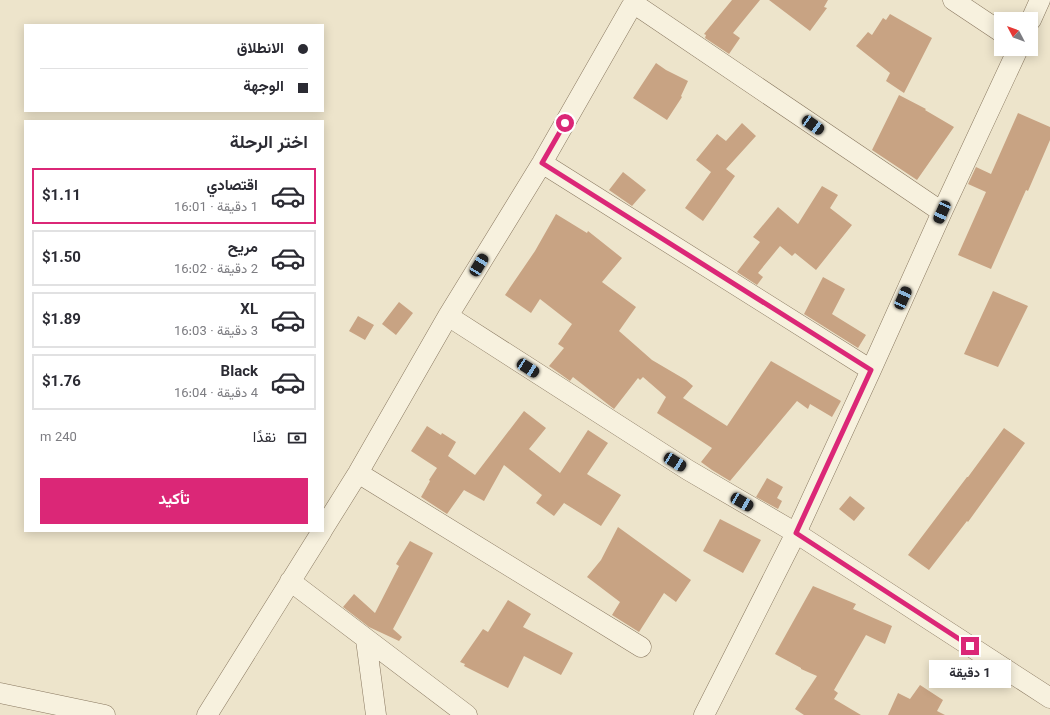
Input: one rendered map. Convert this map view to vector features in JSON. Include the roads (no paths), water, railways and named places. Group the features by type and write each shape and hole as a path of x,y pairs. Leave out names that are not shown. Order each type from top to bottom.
{"street":[{"path":"953,0 994,27"},
{"path":"1035,12 1040,0"},
{"path":"324,527 358,473 448,316 542,163 634,2 942,212"},
{"path":"711,712 796,533 1015,56"},
{"path":"542,163 871,370"},
{"path":"448,316 688,470 796,533 1050,698"},
{"path":"358,473 641,647"},
{"path":"207,715 321,532"},
{"path":"290,581 467,715"},
{"path":"366,640 376,715"},
{"path":"0,693 105,715"}]}
